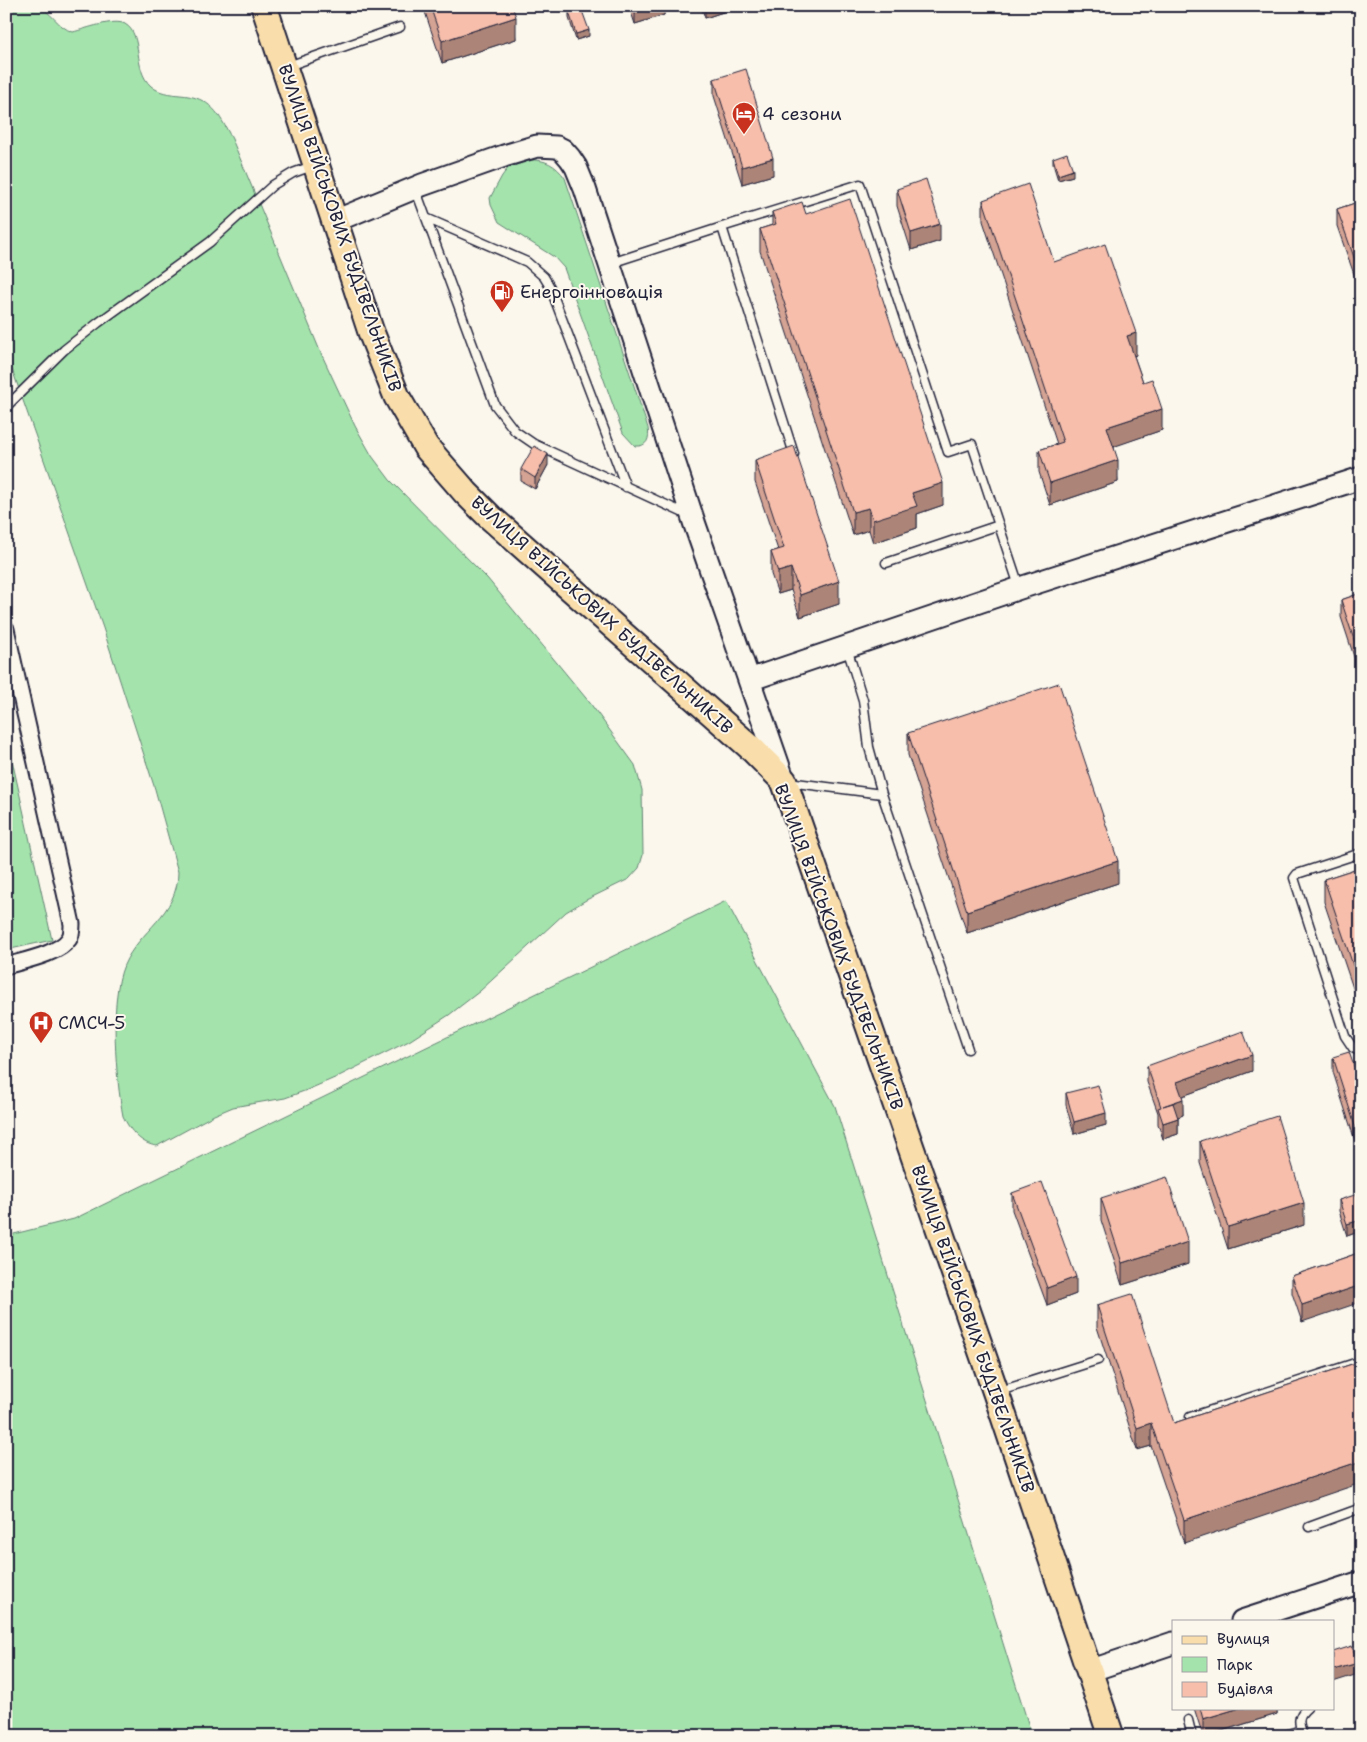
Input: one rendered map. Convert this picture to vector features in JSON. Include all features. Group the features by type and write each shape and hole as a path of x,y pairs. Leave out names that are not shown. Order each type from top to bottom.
{"main road":[{"name":"ВУЛИЦЯ ВІЙСЬКОВИХ БУДІВЕЛЬНИКІВ","path":"264,6 385,370 410,422 426,447 466,493 490,517 750,747 784,781 996,1393 1110,1736"}],"street":[{"path":"335,220 415,188 526,148 557,147 570,158 579,175 692,516 784,781"},
{"path":"749,680 1020,588 1361,478"},
{"path":"6,629 72,924 69,939 65,944 43,954 6,966"},
{"path":"1246,1620 1288,1610 1361,1582"},
{"path":"1089,1671 1172,1643"}],"lane":[{"path":"284,67 400,28"},
{"path":"6,407 64,350 210,242 273,185 293,173 316,164"},
{"path":"608,264 860,184 948,452 972,444 1020,588"},
{"path":"415,188 495,405 515,431 534,444 692,516"},
{"path":"426,218 527,262 544,277 550,287 626,487"},
{"path":"722,228 794,454"},
{"path":"886,563 999,525"},
{"path":"846,647 863,700 869,747 882,794 968,1049"},
{"path":"784,781 882,794"},
{"path":"1361,853 1297,874 1294,878 1345,1036 1354,1048 1361,1052"},
{"path":"996,1393 1098,1360"},
{"path":"1190,1417 1361,1361"},
{"path":"1309,1527 1361,1508"},
{"path":"1282,1736 1302,1733 1299,1719 1305,1710"},
{"path":"1188,1720 1192,1736"}],"green space":[{"path":"36,6 41,8 63,27 73,32 107,23 120,22 125,24 131,29 134,36 142,71 145,79 151,86 165,93 191,96 207,103 213,108 232,139 320,351 355,426 372,456 390,480 487,578 590,703 635,765 642,790 643,855 639,868 629,879 566,912 480,991 449,1015 409,1041 337,1077 285,1098 233,1107 214,1115 157,1146 141,1140 129,1127 123,1116 116,1061 115,1018 119,980 124,965 139,942 157,922 172,900 178,872 155,789 103,628 6,352 6,8"},
{"path":"529,160 550,164 565,178 648,428 648,439 645,444 635,446 623,433 564,268 554,257 499,222 491,205 490,198 508,168"},
{"path":"6,733 52,940 6,950"},
{"path":"726,901 835,1106 1032,1736 6,1736 6,1236 74,1219"}],"building":[{"path":"430,6 512,6 516,17 442,41"},
{"path":"633,6 654,6 635,13"},
{"path":"581,8 589,30 576,34 569,12"},
{"path":"746,69 773,158 742,167 714,79"},
{"path":"1067,153 1073,170 1058,175 1053,158"},
{"path":"926,179 940,224 911,233 897,189"},
{"path":"1028,184 1054,262 1105,244 1136,333 1127,336 1143,382 1152,379 1162,409 1107,427 1118,460 1050,483 1039,450 1063,442 983,200"},
{"path":"850,199 943,483 912,493 917,506 873,520 869,508 853,512 760,229 776,224 772,212 802,202 806,214"},
{"path":"1361,201 1361,277 1337,209"},
{"path":"534,446 548,454 535,478 521,469"},
{"path":"794,446 839,581 800,595 791,568 778,572 771,552 784,548 755,460"},
{"path":"1361,593 1361,661 1341,600"},
{"path":"1059,683 1118,861 967,911 908,733"},
{"path":"1361,867 1361,983 1359,983 1324,879"},
{"path":"1243,1031 1252,1055 1177,1082 1183,1099 1163,1106 1173,1103 1178,1118 1163,1123 1158,1108 1161,1107 1147,1066"},
{"path":"1349,1052 1361,1083 1361,1130 1357,1132 1333,1057"},
{"path":"1098,1085 1106,1113 1074,1122 1066,1093"},
{"path":"1277,1116 1304,1203 1228,1227 1200,1141"},
{"path":"1167,1177 1188,1242 1122,1263 1101,1198"},
{"path":"1042,1182 1076,1277 1047,1288 1012,1193"},
{"path":"1358,1194 1359,1196 1361,1195 1361,1220 1347,1224 1339,1200"},
{"path":"1361,1252 1361,1285 1302,1305 1292,1276"},
{"path":"1132,1294 1174,1423 1361,1361 1361,1461 1184,1520 1151,1423 1137,1428 1097,1305"},
{"path":"1352,1646 1358,1663 1334,1670 1334,1652"},
{"path":"1201,1710 1233,1710 1203,1719"}],"place":[{"name":"4 сезони","path":"744,135"},
{"name":"Енергоінновація","path":"502,313"},
{"name":"СМСЧ-5","path":"41,1044"}]}
